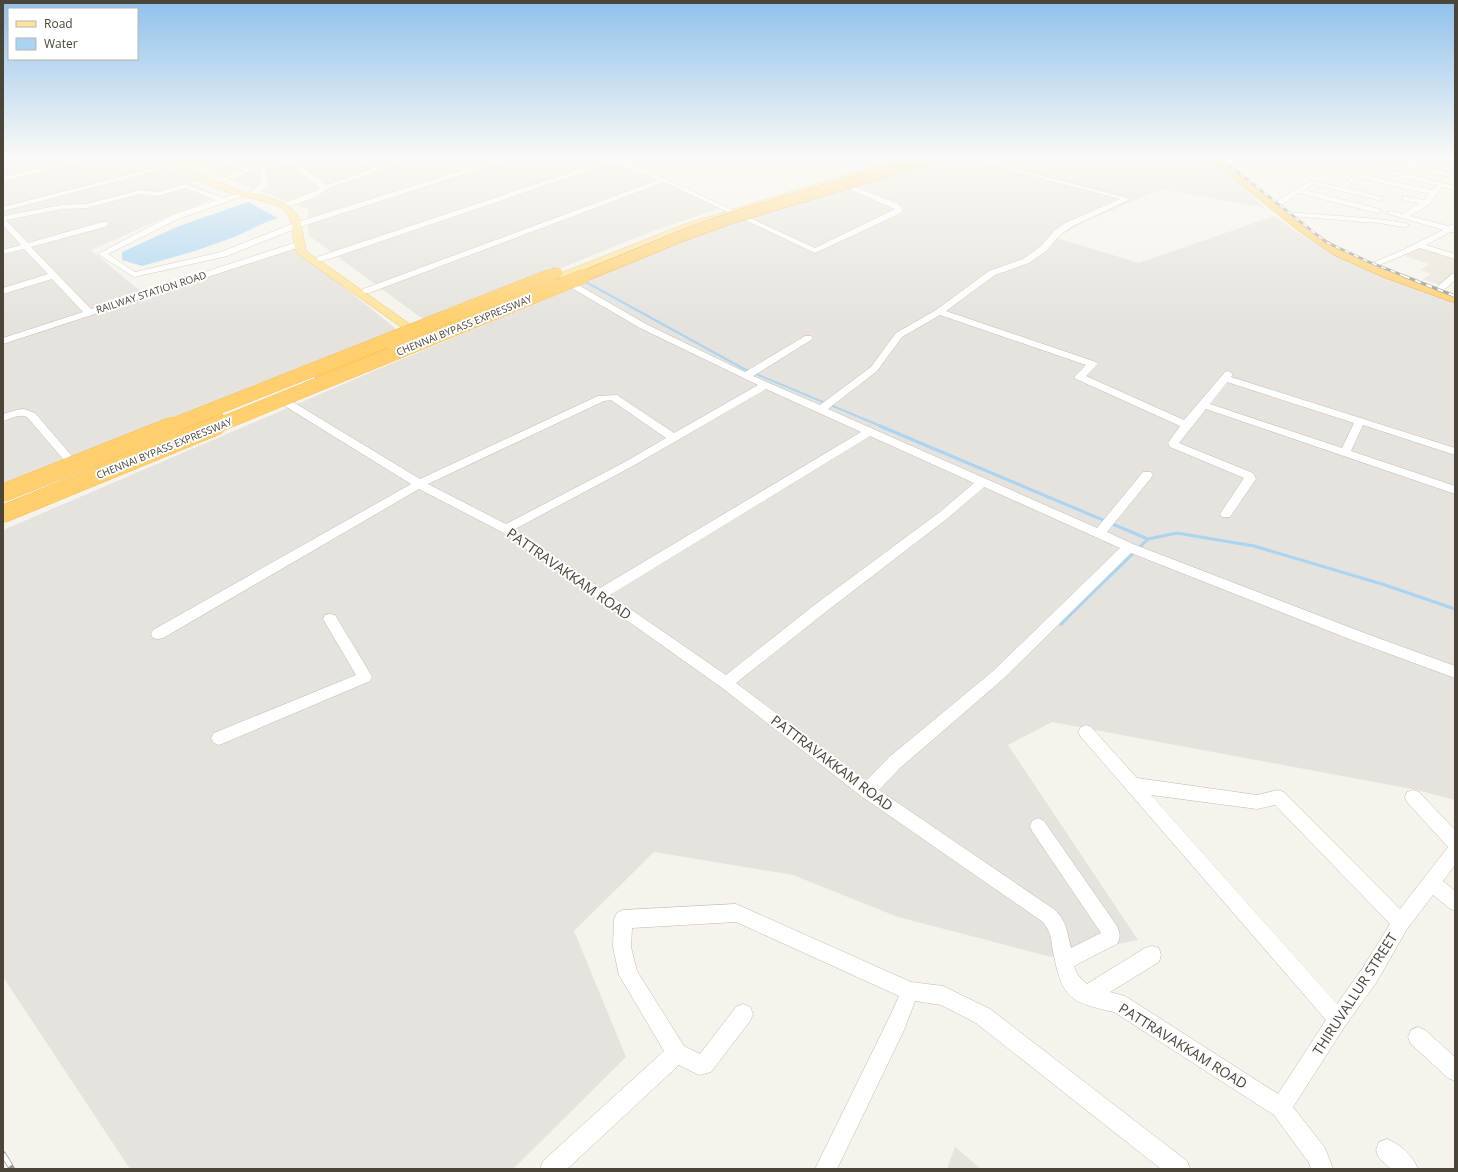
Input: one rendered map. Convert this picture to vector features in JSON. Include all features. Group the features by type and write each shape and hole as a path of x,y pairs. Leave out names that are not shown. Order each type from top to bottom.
{"highway":[{"name":"CHENNAI BYPASS EXPRESSWAY","path":"3,492 669,228 713,213"},
{"name":"CHENNAI BYPASS EXPRESSWAY","path":"3,515 684,235 749,213"},
{"path":"1281,213 1300,228 1324,244 1377,271 1455,299"},
{"path":"1291,214 1336,246 1374,264 1455,294"},
{"path":"3,500 384,352"},
{"path":"3,507 384,352"}],"main road":[{"path":"291,213 297,225 301,252 425,335"},
{"path":"3,492 365,348 384,352 425,335 567,282 673,236 734,213"},
{"path":"300,246 307,249 366,291 425,335"},
{"path":"3,515 286,402 382,361 384,352"}],"street":[{"path":"3,218 31,213"},
{"path":"188,213 175,217 102,254 134,275 224,254 297,225 336,213"},
{"path":"320,259 455,213"},
{"path":"366,291 576,213"},
{"path":"734,213 815,251 895,213"},
{"path":"825,406 874,369 899,335 940,312 982,279 1026,261 1042,249 1062,228 1098,213"},
{"path":"1390,213 1453,229"},
{"path":"1405,216 1410,213"},
{"path":"1291,214 1378,221 1405,225"},
{"path":"3,221 89,313"},
{"path":"3,252 104,224"},
{"path":"1374,264 1408,251 1453,229"},
{"path":"1419,245 1455,257"},
{"name":"RAILWAY STATION ROAD","path":"3,341 300,246"},
{"path":"3,290 54,275"},
{"path":"1440,289 1455,276"},
{"path":"567,282 643,326 745,376 825,406 870,431 982,482 1130,547 1362,638 1455,672"},
{"path":"940,312 1093,364 1079,377 1186,424"},
{"path":"745,376 808,338"},
{"path":"1226,514 1250,479 1249,476 1174,445 1173,443 1186,424 1204,405 1227,376 1455,452"},
{"path":"506,529 674,438 766,385"},
{"path":"158,634 419,484 608,397 613,397 674,438"},
{"name":"PATTRAVAKKAM ROAD","path":"286,402 419,484 506,529 726,683 867,791 1049,916 1057,925 1067,975 1075,987 1086,996 1118,1003 1281,1108 1317,1156 1322,1169"},
{"path":"1204,405 1455,490"},
{"path":"3,418 20,412 26,412 73,464"},
{"path":"1345,453 1360,420"},
{"path":"600,595 870,431"},
{"path":"1100,533 1147,475"},
{"path":"726,683 818,610 944,515 982,482"},
{"path":"867,791 894,763 998,675 1130,547"},
{"path":"219,738 365,677 330,619"},
{"path":"1086,732 1338,1019"},
{"path":"1134,785 1257,802 1278,797 1401,923"},
{"path":"1414,796 1455,842"},
{"path":"1038,826 1111,932 1111,938 1064,961"},
{"name":"THIRUVALLUR STREET","path":"1281,1108 1338,1019 1370,976 1401,923 1455,851"},
{"path":"1432,883 1455,902"},
{"path":"743,1014 704,1065 699,1065 677,1053 628,975 622,947 623,918 736,913 910,991 943,996 983,1016 1179,1169"},
{"path":"1086,996 1152,955"},
{"path":"826,1169 897,1023 910,991"},
{"path":"1418,1037 1455,1070"},
{"path":"551,1169 677,1053"},
{"path":"1387,1150 1407,1169"}],"shaded area":[{"path":"3,213 177,213 91,250 146,296 295,248 400,332 3,489"},
{"path":"308,213 707,213 653,231 427,322 308,235"},
{"path":"764,213 1106,213 1082,223 1056,238 1139,263 1274,216 1303,236 1362,268 1455,303 1455,800 1417,790 1052,722 1008,745 1138,940 1051,957 898,917 793,875 654,852 574,931 626,1057 513,1169 130,1169 3,977 3,530 381,368 694,237"},
{"path":"1420,246 1455,258 1455,272 1440,285 1423,279 1431,274 1421,270 1429,264 1405,256"},
{"path":"955,1147 981,1169 947,1169"}],"water":[{"path":"217,213 268,213 278,218 237,236 195,251 142,266 122,260 122,252 179,226"}],"waterway":[{"path":"584,281 744,369 883,427"},
{"path":"880,426 1148,539"},
{"path":"1148,539 1177,533 1254,546 1382,584 1455,609"},
{"path":"1066,619 1148,539"},
{"path":"1061,624 1066,619"}],"railway":[{"path":"1289,213 1326,242 1369,262 1407,277"},
{"path":"1404,276 1455,296"},
{"path":"3,1154 12,1169"}]}
